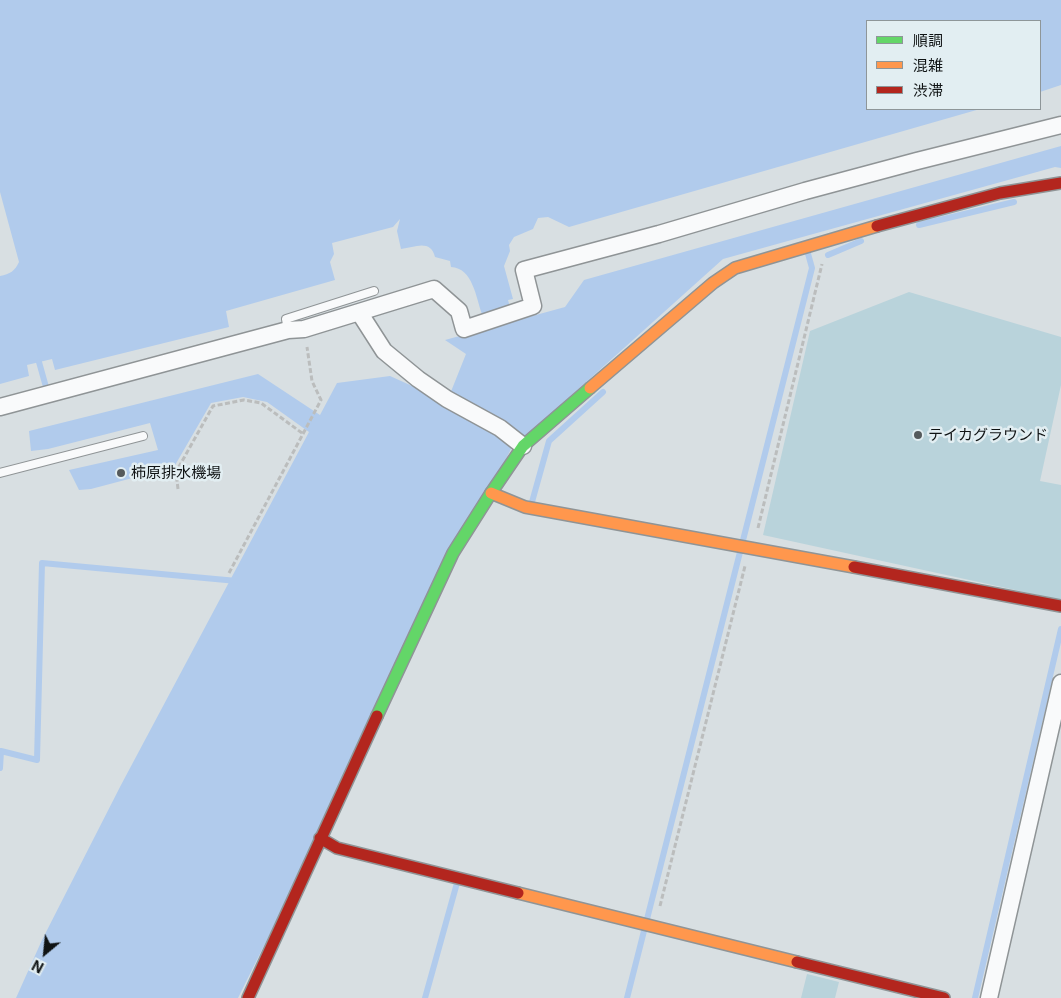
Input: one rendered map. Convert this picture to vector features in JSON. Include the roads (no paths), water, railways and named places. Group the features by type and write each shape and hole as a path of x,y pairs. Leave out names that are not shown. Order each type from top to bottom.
{"street":[{"path":"0,406 288,330 304,329 434,289 459,311 464,329 534,306 524,270 659,234 824,186 1061,125"},
{"path":"248,998 320,838 453,554 491,493 524,446 713,283 735,268 910,216 1000,193 1061,183"},
{"path":"359,312 384,351 430,389 500,428 524,446"},
{"path":"491,493 525,507 746,546 1061,606"},
{"path":"989,998 1061,683"},
{"path":"320,838 337,848 944,998"}],"lane":[{"path":"288,330 286,319 374,291"},
{"path":"0,473 143,436"}],"water":[{"path":"0,0 1061,0 1061,85 1041,92 1041,20 866,20 866,110 977,110 569,227 548,217 538,218 533,229 514,237 509,245 510,251 504,266 513,299 508,300 510,307 482,314 469,278 458,269 451,267 450,261 435,257 433,251 426,246 401,249 397,231 400,219 393,227 332,243 334,254 330,262 335,280 226,311 229,327 55,370 52,359 27,365 29,376 0,384 0,276 12,272 19,262 0,192"},
{"path":"1061,146 1061,168 1055,167 723,259 525,437 508,439 511,449 238,998 16,998 42,940 121,785 309,432 267,402 243,397 211,403 174,467 91,489 79,490 69,470 158,450 150,423 48,449 31,451 29,431 258,374 320,415 337,383 390,376 446,404 466,354 445,340 565,307 584,280"}],"waterway":[{"path":"919,225 1014,202"},
{"path":"828,255 861,241"},
{"path":"627,998 812,268 807,250"},
{"path":"39,362 46,387"},
{"path":"532,502 549,441 603,392"},
{"path":"0,768 1,751 37,760 42,563 237,581"},
{"path":"975,998 1061,629"},
{"path":"425,998 457,883"}],"place":[{"name":"テイカグラウンド","path":"918,435"},
{"name":"柿原排水機場","path":"121,473"}]}
